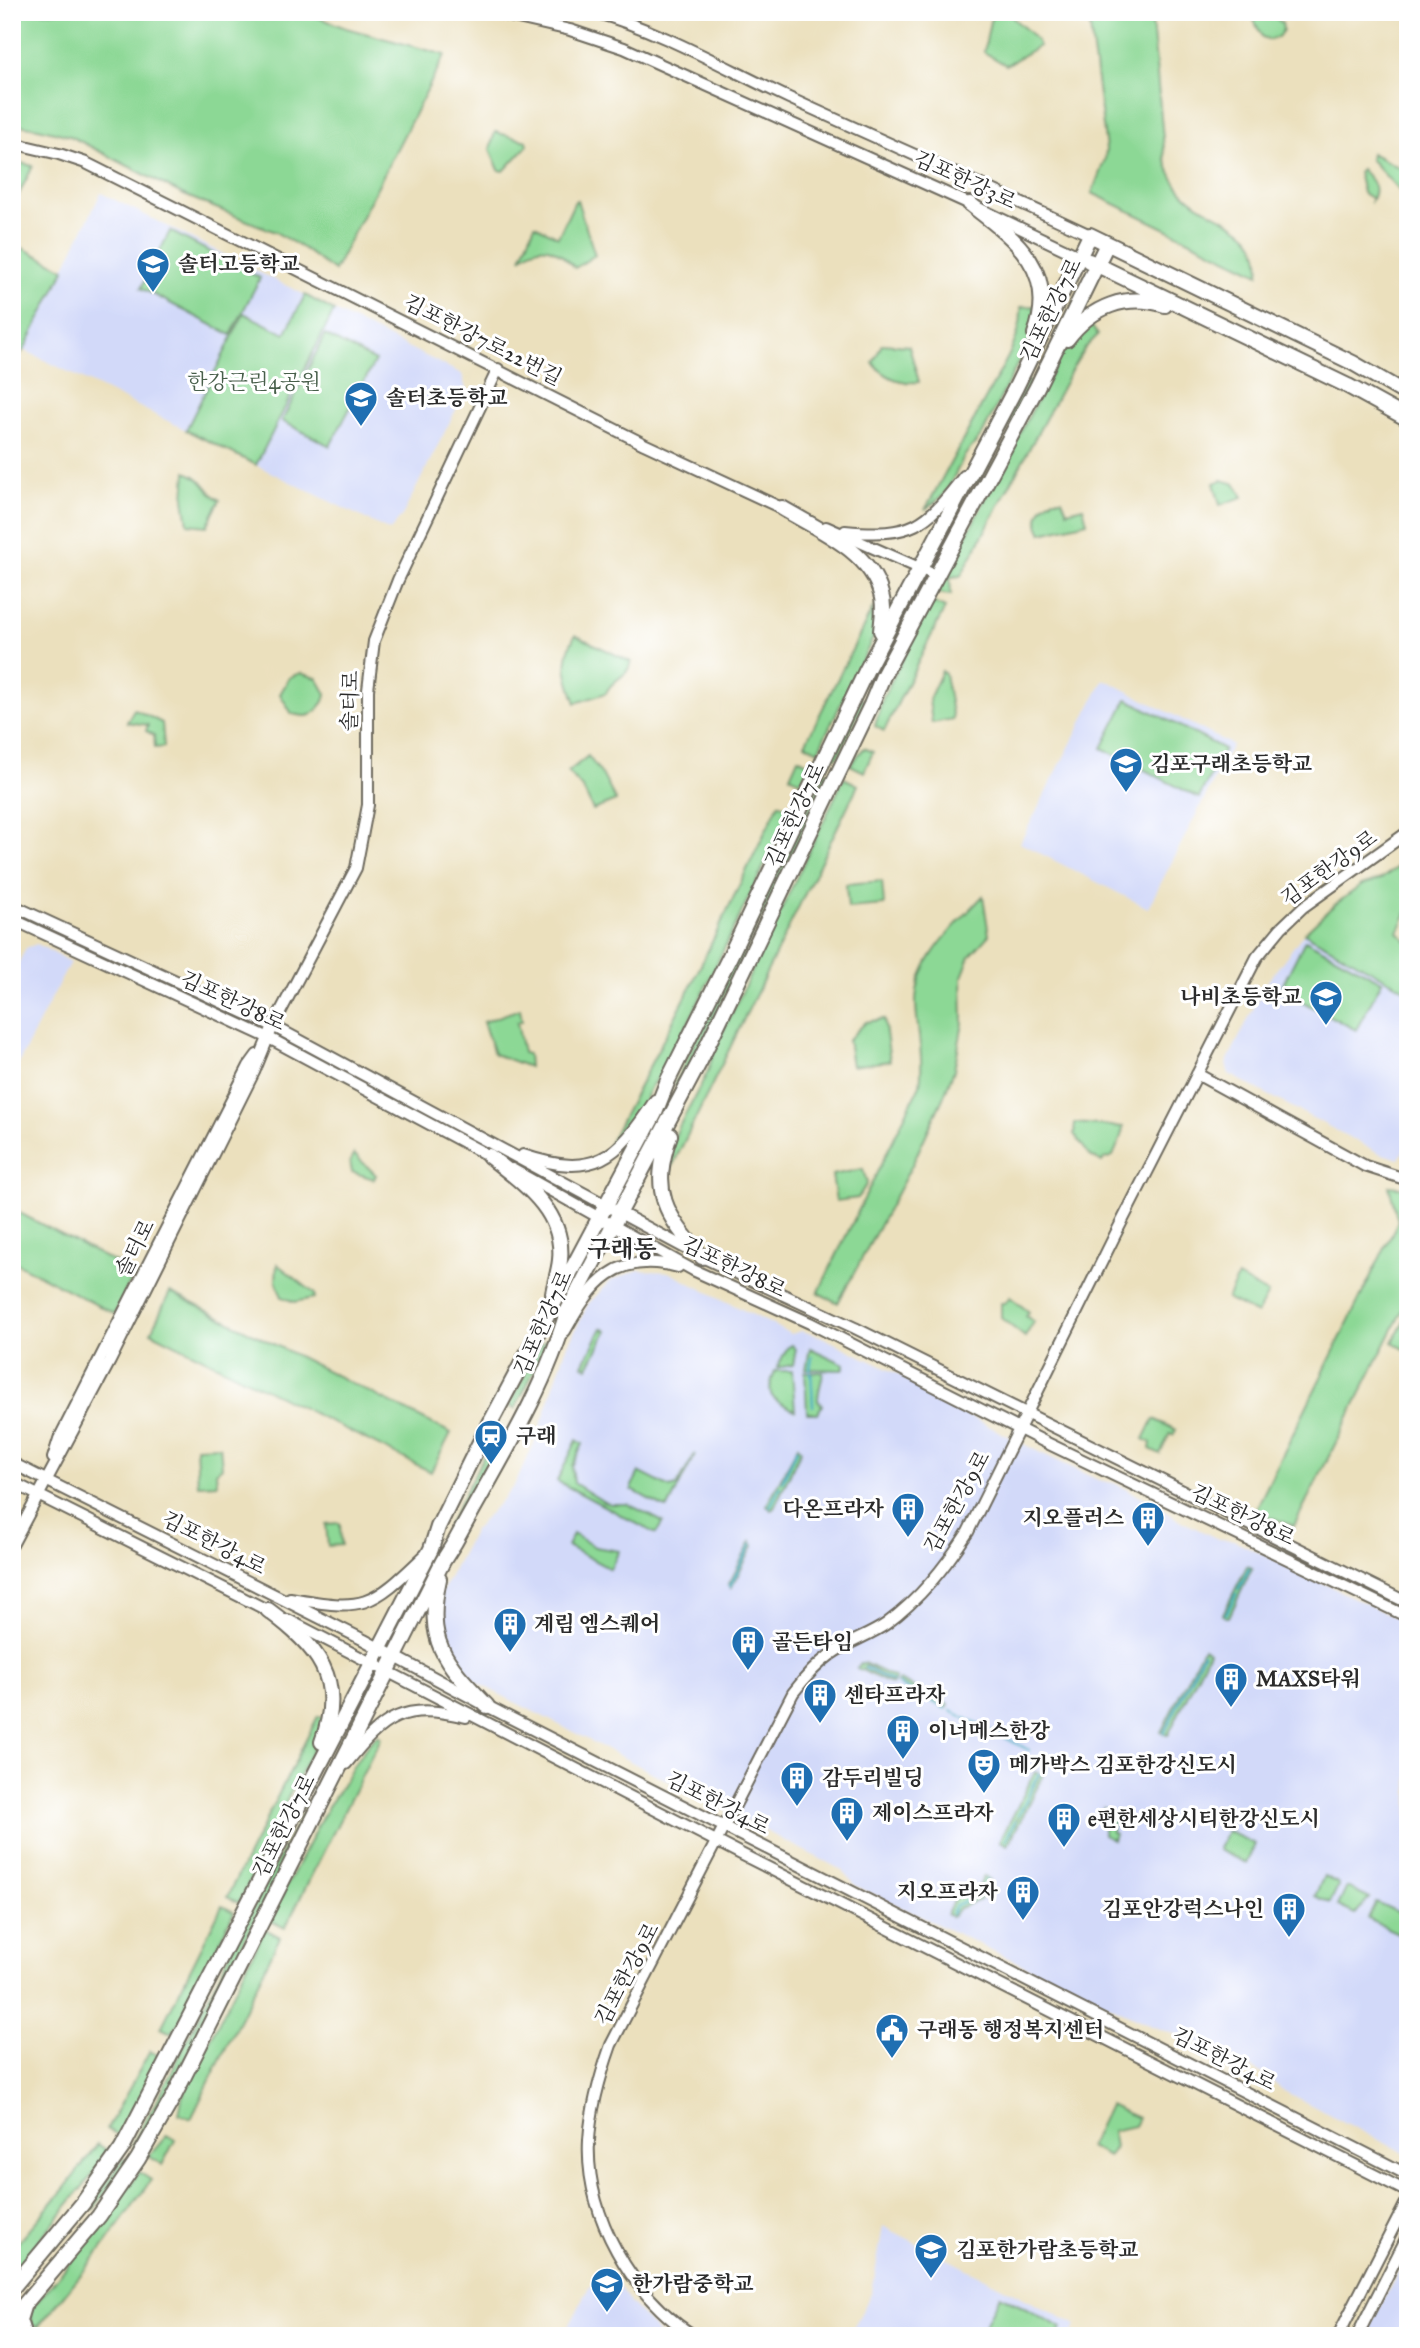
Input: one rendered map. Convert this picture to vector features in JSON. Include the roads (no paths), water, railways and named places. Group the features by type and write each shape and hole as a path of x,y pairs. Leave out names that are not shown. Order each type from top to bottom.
{"main road":[{"path":"970,204 1023,248 1040,283 1041,307 1037,329 1016,387"},
{"name":"김포한강3로","path":"1090,235 1353,363 1408,395"},
{"name":"김포한강7로","path":"12,2319 99,2216 138,2159 174,2096 386,1671 522,1419 557,1346 567,1312 700,1061 883,676 1037,387 1088,260 1090,235"},
{"name":"김포한강7로","path":"12,2288 83,2203 122,2148 431,1549 438,1527 542,1324 655,1113 668,1080 879,644 1016,387 1088,260 1107,244"},
{"name":"김포한강3로","path":"1088,260 1348,386 1408,419"},
{"path":"1037,387 1072,332 1088,315 1109,305 1129,299 1151,300 1211,319"},
{"path":"782,508 856,555 868,566 882,597 883,616 879,644"},
{"path":"700,1061 670,1136 660,1172 661,1190 676,1226 702,1256"},
{"path":"491,1150 545,1206 558,1232 560,1261 542,1324"},
{"path":"443,1561 435,1601 437,1640 449,1665 487,1706"},
{"path":"268,1610 295,1630 315,1652 326,1672 331,1693 329,1723 298,1805"},
{"path":"23,2306 19,2320 24,2336"}],"street":[{"name":"김포한강3로","path":"492,12 570,30 624,48 1088,260"},
{"name":"김포한강3로","path":"594,12 657,34 789,98 1090,235"},
{"name":"김포한강7로22번길","path":"12,143 86,163 644,443 782,508 935,575"},
{"name":"솔터로","path":"12,1545 110,1361 254,1072 273,1026 348,888 361,850 368,805 369,671 374,641 398,580 498,369"},
{"path":"834,530 862,533 893,531 923,522 938,510 981,454"},
{"name":"김포한강9로","path":"694,2336 679,2326 643,2292 617,2252 597,2202 589,2143 597,2090 611,2045 793,1693 831,1654 884,1625 921,1594 952,1557 968,1531 1197,1074 1244,982 1268,943 1321,892 1408,832"},
{"name":"김포한강8로","path":"12,905 273,1026 617,1220 693,1270 824,1329 1019,1429 1408,1617"},
{"name":"김포한강8로","path":"12,919 268,1038 491,1150"},
{"path":"1197,1074 1365,1166 1408,1180"},
{"path":"491,1150 568,1166 605,1157 618,1149 635,1131 668,1080"},
{"name":"김포한강8로","path":"617,1220 702,1256 855,1328 1408,1603"},
{"path":"557,1346 579,1306 605,1277 622,1266 638,1262 660,1262 693,1270"},
{"name":"김포한강4로","path":"12,1463 276,1595 487,1706 1408,2175"},
{"name":"김포한강4로","path":"12,1482 1408,2192"},
{"path":"276,1595 340,1606 371,1600 391,1587 431,1549"},
{"path":"327,1788 369,1734 396,1716 416,1712 443,1712 485,1722"},
{"path":"1338,2336 1408,2199"},
{"path":"1357,2336 1408,2235"}],"waterway":[{"path":"810,1369 812,1357"},
{"path":"811,1372 813,1406"},
{"path":"782,1482 797,1449"},
{"path":"770,1507 780,1487"},
{"path":"730,1586 751,1545"},
{"path":"1238,1590 1249,1569"},
{"path":"1226,1614 1236,1594"},
{"path":"1164,1733 1203,1653"},
{"path":"865,1668 893,1682"},
{"path":"897,1684 946,1709"},
{"path":"951,1711 991,1731"},
{"path":"996,1733 1029,1750"},
{"path":"1018,1816 1039,1774"},
{"path":"1006,1840 1015,1821"},
{"path":"952,1914 956,1905 979,1896 987,1880"}],"place":[{"name":"솔터고등학교","path":"153,294"},
{"name":"솔터초등학교","path":"361,428"},
{"name":"김포구래초등학교","path":"1126,794"},
{"name":"나비초등학교","path":"1326,1027"},
{"name":"구래","path":"491,1466"},
{"name":"다온프라자","path":"908,1539"},
{"name":"지오플러스","path":"1148,1548"},
{"name":"계림 엠스퀘어","path":"510,1654"},
{"name":"골든타임","path":"748,1672"},
{"name":"MAXS타워","path":"1231,1709"},
{"name":"센타프라자","path":"820,1725"},
{"name":"이너메스한강","path":"903,1761"},
{"name":"메가박스 김포한강신도시","path":"984,1795"},
{"name":"감두리빌딩","path":"797,1808"},
{"name":"제이스프라자","path":"847,1843"},
{"name":"e편한세상시티한강신도시","path":"1064,1849"},
{"name":"지오프라자","path":"1023,1922"},
{"name":"김포안강럭스나인","path":"1289,1939"},
{"name":"구래동 행정복지센터","path":"892,2060"},
{"name":"김포한가람초등학교","path":"931,2280"},
{"name":"한가람중학교","path":"607,2314"}],"district":[{"name":"구래동","path":"622,1249"}],"park label":[{"name":"한강근린4공원","path":"254,382"}]}
